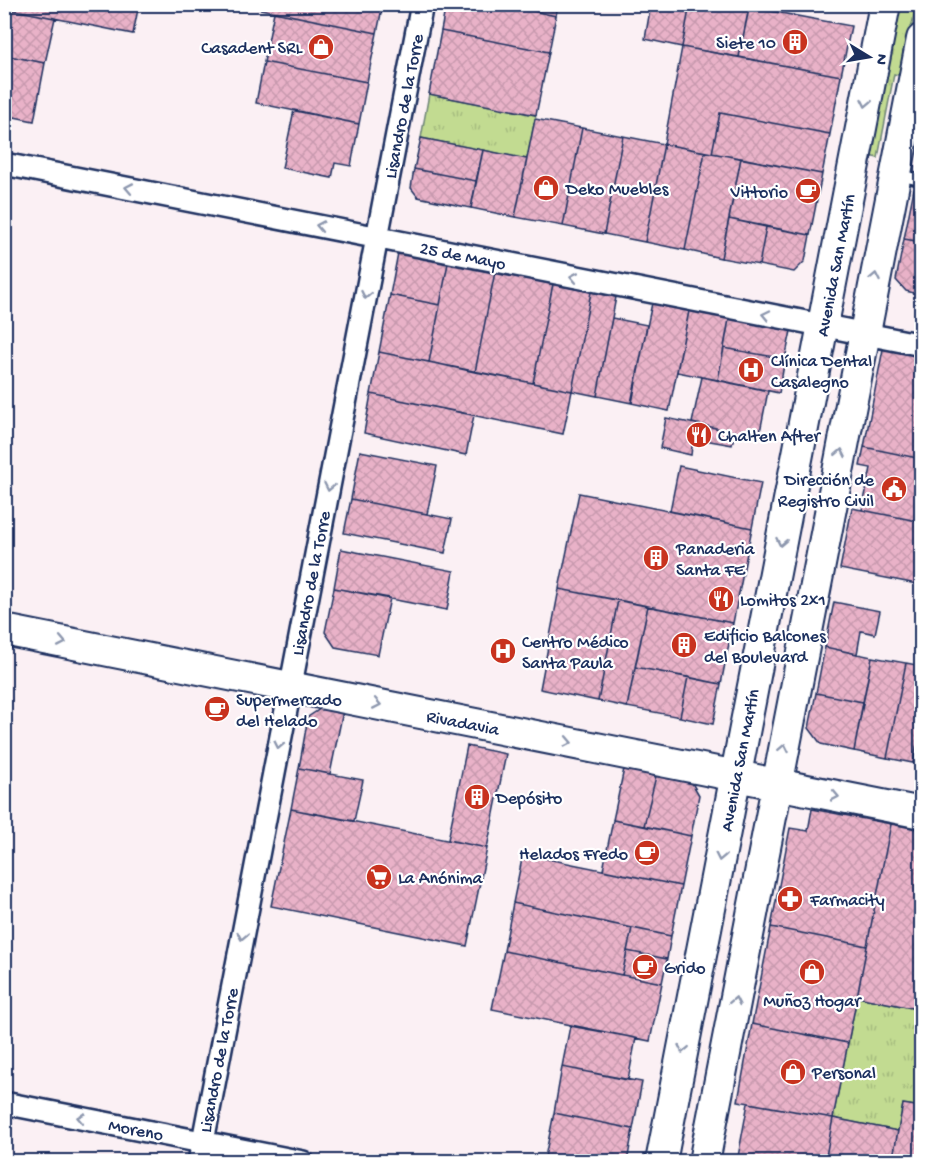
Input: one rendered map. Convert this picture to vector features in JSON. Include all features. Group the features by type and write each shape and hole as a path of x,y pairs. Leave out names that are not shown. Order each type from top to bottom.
{"main road":[{"name":"Avenida San Martín","path":"661,1161 885,4"},
{"path":"704,1161 864,334 908,177 921,39"},
{"name":"Rivadavia","path":"4,630 921,813"}],"street":[{"name":"Lisandro de la Torre","path":"201,1152 422,4"},
{"name":"25 de Mayo","path":"4,164 921,345"},
{"name":"Moreno","path":"4,1102 201,1152 303,1161"}],"green space":[{"path":"899,5 916,5 902,76 894,74 878,158 869,156"},
{"path":"429,94 536,115 527,159 421,138"},
{"path":"857,997 921,1010 921,1107 903,1104 898,1131 833,1118"}],"building":[{"path":"4,4 139,4 133,34 4,8"},
{"path":"236,4 383,4 377,33"},
{"path":"446,4 502,4 556,16 549,52 441,31"},
{"path":"502,4 558,4 556,16"},
{"path":"651,4 690,4 682,47 645,39"},
{"path":"690,4 750,4 739,57 682,47"},
{"name":"Siete 10","path":"749,7 851,26 841,76 739,57"},
{"path":"4,8 55,18 45,63 4,55"},
{"name":"Casadent SRL","path":"274,12 377,33 367,82 264,62"},
{"path":"441,31 549,52 536,115 429,94"},
{"path":"682,47 841,76 830,134 720,113 712,153 664,144"},
{"path":"4,55 45,63 34,121 4,115"},
{"path":"264,62 367,82 359,124 256,103"},
{"path":"294,110 359,124 351,166 335,163 332,178 282,168"},
{"path":"720,113 830,134 822,174 712,153"},
{"name":"Deko Muebles","path":"535,119 582,128 563,226 515,217"},
{"path":"582,128 623,136 604,234 563,226"},
{"path":"623,136 664,144 645,242 604,234"},
{"path":"421,138 483,150 476,181 414,169"},
{"path":"664,144 705,152 685,250 645,242"},
{"path":"483,150 527,159 515,217 471,208"},
{"path":"922,151 922,171 918,170"},
{"path":"705,152 741,158 721,258 685,250"},
{"path":"741,158 822,174 810,235 729,219"},
{"path":"414,169 476,181 471,208 418,197 411,188"},
{"path":"914,189 922,190 922,242 904,239"},
{"path":"729,219 766,227 759,265 721,258"},
{"path":"766,227 810,235 805,261 794,272 759,265"},
{"path":"904,239 922,242 922,295 906,291 896,280"},
{"path":"398,253 448,263 440,305 390,295"},
{"path":"448,263 495,272 475,372 429,362"},
{"path":"495,272 553,284 533,383 475,372"},
{"path":"553,284 591,292 572,391 533,383"},
{"path":"591,292 616,297 597,396 572,391"},
{"path":"390,295 440,305 429,362 379,352"},
{"path":"652,303 689,311 669,411 631,403"},
{"path":"689,311 729,319 718,380 677,372"},
{"path":"612,318 647,325 632,403 597,396"},
{"path":"729,319 791,331 785,359 724,348"},
{"name":"Clínica Dental Casalegno","path":"724,348 785,359 779,393 718,380"},
{"path":"883,349 922,356 922,459 864,447"},
{"path":"379,352 572,391 563,434 371,394"},
{"path":"702,377 768,391 759,437 692,423"},
{"path":"371,394 474,415 466,455 364,433"},
{"name":"Chalten After","path":"666,418 735,432 732,445 693,438 691,455 660,448"},
{"name":"Dirección de Registro Civil","path":"864,447 922,459 922,522 862,510 871,468 860,466"},
{"path":"360,451 437,466 427,514 351,499"},
{"path":"679,466 761,483 752,528 670,511"},
{"name":"Panaderia Santa FE","path":"579,493 752,528 733,623 559,589"},
{"path":"351,499 452,519 445,553 344,533"},
{"path":"852,508 922,522 922,585 840,569"},
{"path":"341,549 454,571 447,610 334,588"},
{"path":"334,588 390,598 378,655 335,647 325,632"},
{"path":"559,589 618,600 598,701 540,689"},
{"path":"618,600 648,606 627,707 598,701"},
{"path":"834,602 880,611 875,634 861,631 857,654 825,647"},
{"name":"Edificio Balcones del Boulevard","path":"648,606 733,623 721,684 635,667"},
{"path":"825,647 872,657 863,702 816,693"},
{"path":"872,657 906,663 887,758 854,751"},
{"path":"906,663 922,666 922,720 913,763 887,758"},
{"path":"635,667 688,677 680,717 627,707"},
{"path":"688,677 721,684 713,724 680,717"},
{"path":"816,693 863,702 854,751 821,744 809,728"},
{"path":"323,707 343,711 330,774 299,768 308,717"},
{"path":"920,729 922,729 922,765 913,763"},
{"name":"Depósito","path":"467,746 506,754 487,848 448,840"},
{"path":"299,768 363,780 354,821 291,809"},
{"path":"624,769 656,776 644,826 613,820"},
{"path":"656,776 692,783 699,795 691,836 644,826"},
{"name":"La Anónima","path":"291,809 487,848 467,946 271,906"},
{"path":"812,809 891,824 867,946 771,927 790,828 808,831"},
{"name":"Helados Fredo","path":"613,820 691,836 681,886 603,870"},
{"path":"891,824 922,830 922,1010 857,997"},
{"path":"523,854 681,886 671,936 513,903"},
{"path":"513,903 632,928 622,975 504,951"},
{"name":"Muñoz Hogar","path":"771,927 867,946 848,1043 752,1024"},
{"path":"632,928 671,936 667,959 627,951"},
{"path":"504,951 662,983 650,1041 492,1009"},
{"name":"Grido","path":"627,951 667,959 662,983 622,975"},
{"name":"Personal","path":"752,1024 848,1043 833,1118 738,1101"},
{"path":"570,1026 636,1038 628,1080 562,1067"},
{"path":"562,1067 642,1082 633,1129 554,1113"},
{"path":"748,1103 833,1118 825,1162 737,1162"},
{"path":"903,1104 922,1107 922,1162 892,1162"},
{"path":"554,1113 633,1129 627,1162 544,1162"},
{"path":"833,1118 898,1131 892,1162 825,1162"}],"place":[{"name":"Siete 10","path":"795,42"},
{"name":"Casadent SRL","path":"321,47"},
{"name":"Deko Muebles","path":"546,188"},
{"name":"Vittorio","path":"808,191"},
{"name":"Clínica Dental Casalegno","path":"751,370"},
{"name":"Chalten After","path":"699,435"},
{"name":"Dirección de Registro Civil","path":"894,489"},
{"name":"Panaderia Santa FE","path":"656,558"},
{"name":"Lomitos 2x1","path":"721,599"},
{"name":"Edificio Balcones del Boulevard","path":"684,645"},
{"name":"Centro Médico Santa Paula","path":"503,651"},
{"name":"Supermercado del Helado","path":"217,709"},
{"name":"Depósito","path":"477,797"},
{"name":"Helados Fredo","path":"647,853"},
{"name":"La Anónima","path":"379,877"},
{"name":"Farmacity","path":"790,899"},
{"name":"Grido","path":"645,967"},
{"name":"Muñoz Hogar","path":"812,972"},
{"name":"Personal","path":"793,1072"}]}
